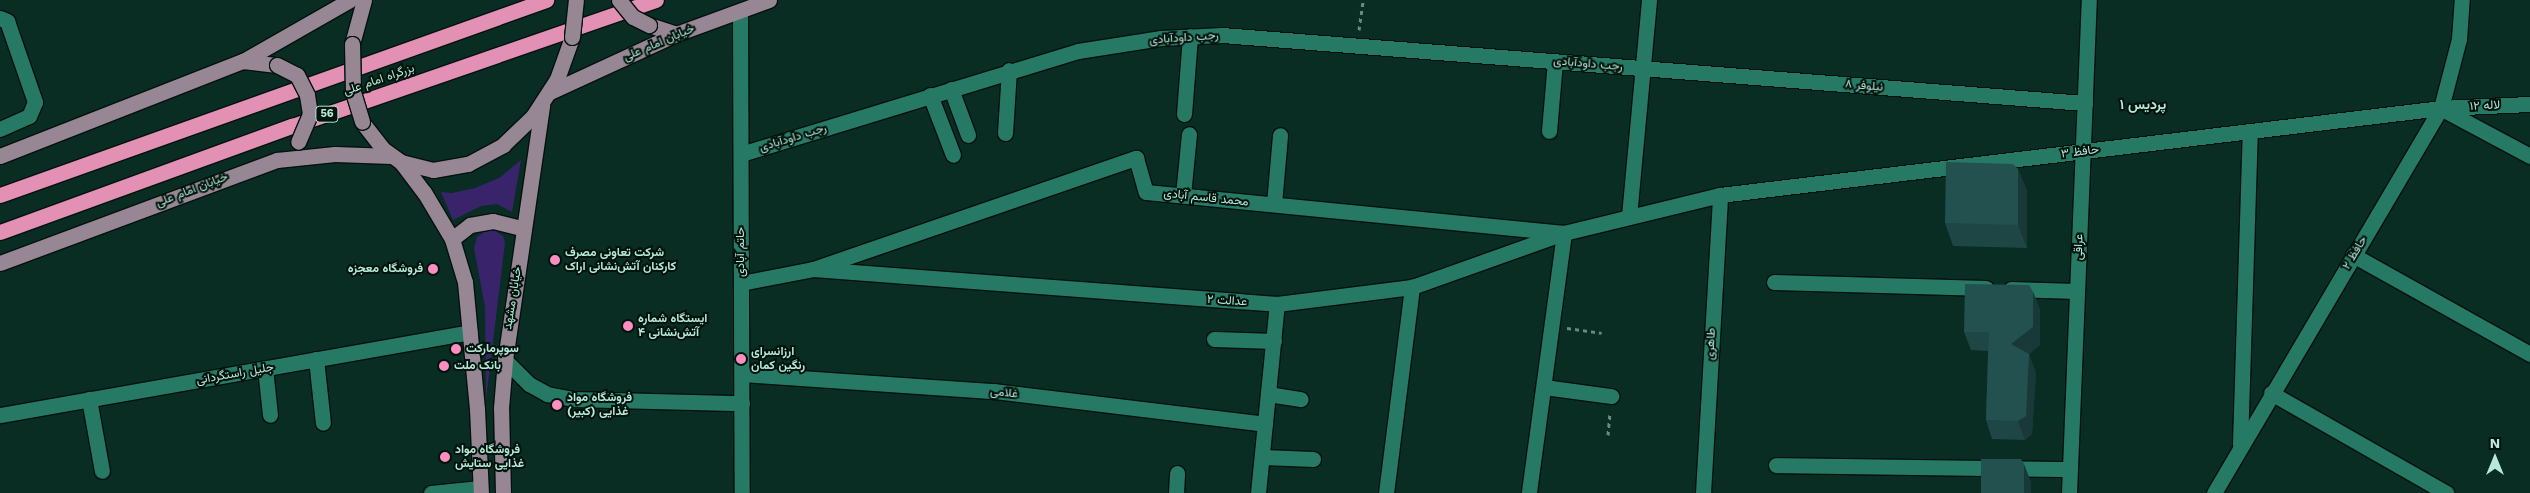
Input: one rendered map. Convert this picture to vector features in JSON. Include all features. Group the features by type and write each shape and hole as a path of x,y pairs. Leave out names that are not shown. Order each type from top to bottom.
{"highway":[{"name":"بزرگراه امام علی","path":"0,195 546,0"},
{"name":"بزرگراه امام علی","path":"0,232 292,126 656,0"}],"main road":[{"path":"0,156 243,61 350,0"},
{"path":"364,0 352,44 352,85 362,122 375,141 396,159 424,192 452,239 465,282 480,490"},
{"path":"546,98 572,37 576,0"},
{"path":"619,0 633,17 676,34"},
{"name":"خیابان امام علی","path":"0,262 278,160 335,154 396,159 433,170 468,164 508,141 546,98 676,34 769,0"},
{"path":"243,61 277,65 297,75 307,94 310,114 298,142 278,160"},
{"name":"خیابان مشهد","path":"503,493 501,408 505,360 546,98"},
{"path":"452,239 470,225 493,221 524,229"}],"street":[{"path":"1629,216 1649,0"},
{"name":"عراقی","path":"2069,493 2089,0"},
{"name":"حافظ ۲","path":"2214,493 2271,393 2441,108 2459,39 2462,0"},
{"name":"حاتم آبادی","path":"740,10 742,493"},
{"path":"0,18 7,21 35,102 29,116 0,128"},
{"name":"رجب داودآبادی","path":"741,154 1009,70 1078,51 1190,36 1222,35 1642,69"},
{"path":"1184,114 1190,36"},
{"path":"1548,131 1555,62"},
{"name":"نیلوفر ۸","path":"1642,69 2085,104"},
{"path":"1005,133 1009,70"},
{"path":"951,89 968,135"},
{"path":"930,95 953,155"},
{"name":"لاله ۱۲","path":"2441,108 2530,104"},
{"path":"2441,108 2530,156"},
{"name":"حافظ ۳","path":"1629,216 1720,195 2441,108"},
{"path":"2240,448 2250,131"},
{"path":"1183,195 1189,134"},
{"path":"1274,204 1280,135"},
{"name":"محمد قاسم آبادی","path":"741,283 813,269 1136,158 1146,192 1564,233"},
{"name":"طاهری","path":"1703,493 1720,195"},
{"name":"عدالت ۲","path":"813,269 1277,304 1412,287 1564,233 1629,216"},
{"path":"1529,493 1564,233"},
{"path":"2353,255 2530,354"},
{"path":"1774,282 2077,291"},
{"path":"1386,493 1412,287"},
{"path":"1258,493 1277,304"},
{"name":"جلیل راستگردانی","path":"0,415 470,332"},
{"path":"1214,339 1274,341"},
{"path":"316,359 323,423"},
{"path":"505,360 529,384 547,394 574,399 742,404"},
{"path":"265,368 270,415"},
{"name":"غلامی","path":"742,374 994,391 1265,424"},
{"path":"1544,387 1611,396"},
{"path":"2271,393 2446,493"},
{"path":"1268,394 1300,399"},
{"path":"89,400 102,471"},
{"path":"1262,456 1313,459"},
{"path":"1776,465 2070,469"},
{"path":"1176,493 1177,473"},
{"path":"431,493 480,490"}],"path":[{"path":"1356,45 1363,0"},
{"path":"1552,327 1602,333"},
{"path":"1608,435 1611,396"}],"shaded area":[{"path":"521,160 512,212 497,204 481,206 453,220 441,192 452,193 475,188 499,178"},
{"path":"486,231 495,231 503,236 505,242 486,400 485,307 474,248 477,237"}],"building":[{"path":"1946,162 2013,164 2018,169 2018,225 1945,223"},
{"path":"1965,284 2029,285 2033,292 2033,327 2011,344 2029,354 2026,416 2018,421 1986,420 1989,332 1964,332"},
{"path":"1981,459 2021,459 2024,464 2024,493 1981,493"}],"place":[{"name":"شرکت تعاونی مصرف کارکنان آتش‌نشانی اراک","path":"555,260"},
{"name":"فروشگاه معجزه","path":"433,269"},
{"name":"ایستگاه شماره ۴ آتش‌نشانی","path":"628,326"},
{"name":"سوپرمارکت","path":"456,349"},
{"name":"ارزانسرای رنگین کمان","path":"741,359"},
{"name":"بانک ملت","path":"444,366"},
{"name":"فروشگاه مواد غذایی (کبیر)","path":"557,405"},
{"name":"فروشگاه مواد غذایی ستایش","path":"445,457"}],"district":[{"name":"پردیس ۱","path":"2143,104"}]}
